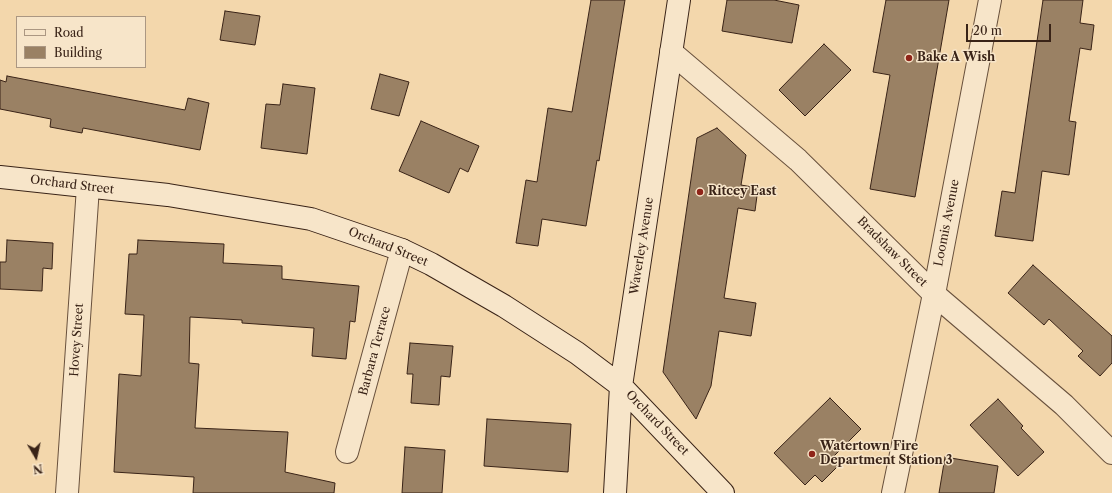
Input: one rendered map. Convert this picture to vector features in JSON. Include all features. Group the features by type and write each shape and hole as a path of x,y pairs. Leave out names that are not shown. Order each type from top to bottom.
{"street":[{"name":"Waverley Avenue","path":"615,493 621,386 679,0"},
{"name":"Loomis Avenue","path":"893,493 934,294 990,0"},
{"name":"Bradshaw Street","path":"671,52 798,160 934,294 1064,404 1112,453"},
{"name":"Orchard Street","path":"0,176 168,195 312,219 402,250 431,264 511,310 565,344 621,386 723,493"},
{"name":"Hovey Street","path":"67,493 88,187"},
{"name":"Barbara Terrace","path":"347,452 402,250"}],"building":[{"path":"591,0 625,0 599,161 597,160 586,226 542,219 538,246 516,243 526,180 537,182 548,108 572,112"},
{"path":"727,0 774,0 799,5 792,43 722,31"},
{"path":"886,0 949,0 915,197 870,189 890,75 873,72"},
{"path":"1043,0 1083,0 1080,23 1094,25 1091,50 1080,48 1069,121 1076,122 1069,175 1042,171 1033,241 995,236 1002,191 1015,193"},
{"path":"225,11 260,16 255,45 220,40"},
{"path":"824,44 851,70 805,116 779,90"},
{"path":"380,74 409,82 399,116 371,109"},
{"path":"7,76 185,110 188,98 209,103 200,150 83,128 82,133 50,127 51,119 0,109 0,80 6,82"},
{"path":"283,84 315,88 307,154 261,148 266,104 280,105"},
{"path":"421,121 479,146 468,172 460,168 449,193 399,171"},
{"path":"717,128 746,155 741,185 758,188 755,211 738,208 724,298 756,303 751,336 719,331 711,386 696,419 663,372 697,138"},
{"path":"7,240 53,243 52,269 43,268 42,291 0,289 0,262 6,262"},
{"path":"138,240 224,244 223,263 282,266 282,279 359,286 355,322 350,321 346,359 312,356 314,328 242,323 242,320 190,317 189,363 199,364 195,428 288,432 285,472 335,483 334,493 193,493 194,477 114,472 119,374 141,376 144,315 125,314 129,254 137,254"},
{"path":"1033,265 1112,336 1112,363 1100,376 1078,356 1083,351 1049,319 1044,325 1008,293"},
{"path":"410,343 453,346 450,377 441,376 439,405 411,403 413,374 407,374"},
{"path":"830,398 861,429 831,459 838,466 822,482 815,475 805,485 774,453"},
{"path":"998,399 1023,426 1021,428 1044,452 1018,476 970,425"},
{"path":"487,419 571,424 568,472 484,466"},
{"path":"405,447 445,450 442,493 402,493"},
{"path":"945,457 998,466 994,493 939,493"}],"place":[{"name":"Bake A Wish","path":"909,58"},
{"name":"Ritcey East","path":"700,192"},
{"name":"Watertown Fire Department Station 3","path":"812,454"}]}
